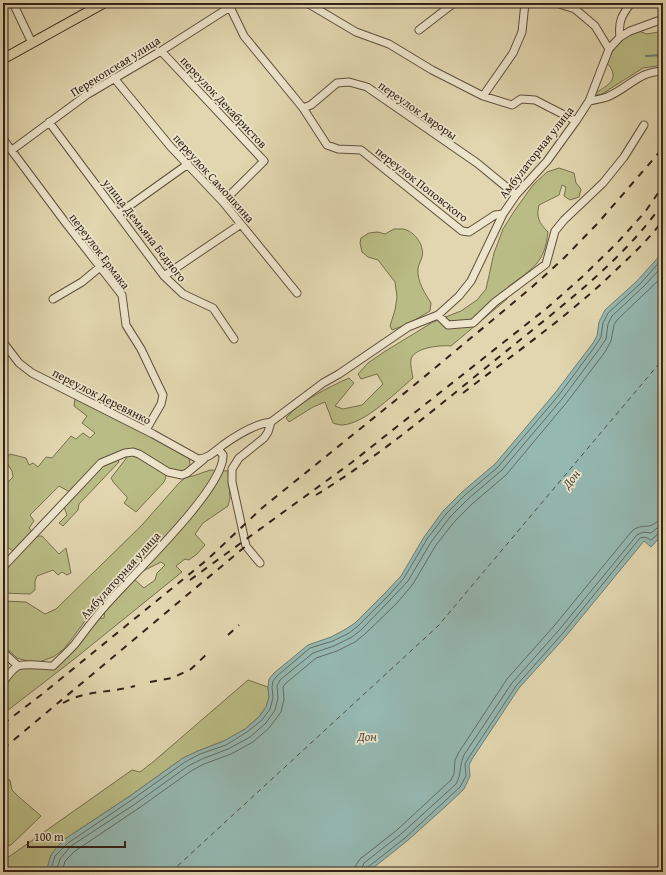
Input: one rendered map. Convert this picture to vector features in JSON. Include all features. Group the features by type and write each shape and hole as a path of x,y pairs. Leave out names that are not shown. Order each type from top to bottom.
{"main road":[{"path":"3,59 104,3"}],"street":[{"path":"13,3 32,43"},
{"path":"307,3 356,32 389,44 432,70 483,96 512,105 521,99 535,100 576,121"},
{"path":"419,30 454,3"},
{"path":"483,96 514,53 522,32 525,3"},
{"path":"556,3 575,10 595,26 609,49"},
{"path":"620,37 620,19 631,3"},
{"name":"Перекопская улица","path":"12,150 88,94 161,51 231,5"},
{"name":"переулок Поповского","path":"231,5 244,36 303,108 328,146 338,149 361,150 462,231 469,232 494,215 503,214"},
{"name":"Амбулаторная улица","path":"3,567 101,463 125,453 133,452 168,472 182,475 187,473 201,459 253,427 262,423 271,422 322,383 339,374 408,327 438,315 459,296 471,281 503,214 516,195 547,161 589,101 609,49 620,37 630,31 663,19"},
{"name":"переулок Декабристов","path":"161,51 264,161 223,202"},
{"path":"589,101 608,96 640,76 648,73 663,71"},
{"name":"переулок Самошкина","path":"114,78 170,146 223,202 297,294"},
{"name":"переулок Авроры","path":"303,108 311,105 337,83 349,82 367,87 477,163 516,195"},
{"name":"улица Демьяна Бедного","path":"49,122 164,276 183,294 213,308 234,339"},
{"path":"438,315 448,325 473,323 495,302 546,264 555,231 564,220 603,183 624,157 644,125"},
{"name":"переулок Ермака","path":"3,139 122,295 126,325 141,349 163,395 161,404 146,430"},
{"path":"118,214 188,164"},
{"path":"164,276 241,224"},
{"path":"53,299 82,282 100,267"},
{"name":"переулок Деревянко","path":"3,342 19,363 32,373 201,459"},
{"name":"Амбулаторная улица","path":"260,563 246,546 232,482 232,469 239,458 264,438 268,432 271,422"},
{"name":"Амбулаторная улица","path":"18,666 53,666 73,646 106,604 178,527 204,496 224,462 223,455 218,449"},
{"path":"3,652 18,666 3,682"}],"green space":[{"path":"639,31 647,34 658,32 663,38 663,65 643,68 602,94 593,96 608,84 613,77 609,65 606,64 611,53 618,44 628,36"},
{"path":"559,168 574,173 576,183 581,189 579,197 570,200 564,196 566,187 562,185 559,195 539,205 539,220 548,232 544,251 531,270 509,286 507,299 451,346 423,349 413,355 411,359 411,366 413,378 380,406 360,419 342,425 333,423 325,402 313,407 289,422 286,418 307,400 349,378 354,383 335,406 343,409 362,405 383,384 377,374 361,379 358,374 368,363 433,322 461,311 477,300 486,289 494,253 503,229 533,185 547,172"},
{"path":"394,229 407,230 415,236 422,248 423,253 418,268 418,274 422,287 431,303 430,311 408,324 392,330 390,326 397,297 395,282 378,260 368,257 362,252 360,243 361,238 369,233 378,232 385,234"},
{"path":"78,398 189,457 190,465 182,472 158,464 140,452 116,455 70,492 59,486 30,515 34,521 29,528 33,533 15,552 5,546 3,548 3,484 8,482 13,477 12,471 5,460 10,454 26,458 29,465 33,463 38,467 46,457 52,458 71,436 76,439 83,433 90,438 95,433 82,423 87,416 74,406 75,399"},
{"path":"128,456 137,456 165,473 166,477 164,482 136,512 124,503 127,497 111,478"},
{"path":"118,459 119,462 79,504 78,510 63,526 59,523 67,515 64,507 102,466"},
{"path":"210,470 228,471 230,498 228,506 203,523 195,534 205,545 189,560 185,559 176,566 182,572 3,714 3,682 18,666 53,666 94,619 104,618 105,609 134,579 144,588 155,580 157,573 165,565 161,562 131,577 115,588 94,609 64,649 53,657 39,662 31,662 17,658 3,645 3,601 26,602 45,614 56,609 142,525 179,483 186,477"},
{"path":"42,536 59,554 66,548 71,573 67,575 62,572 58,575 53,570 37,576 35,581 35,590 30,594 3,593 3,570 35,537"},
{"path":"248,680 268,687 269,697 266,707 259,717 245,729 224,741 183,758 130,796 65,839 51,855 46,872 3,872 3,861 132,770 140,772"},
{"path":"3,778 10,780 12,790 41,816 11,845 3,846"}],"water":[{"name":"Дон","path":"663,252 663,534 651,547 644,541 566,636 519,688 472,759 469,765 470,776 464,789 407,841 368,872 46,872 51,855 65,839 130,796 183,758 224,741 245,729 259,717 266,707 269,697 269,679 274,673 308,645 331,637 355,623 386,592 401,576 424,537 443,511 462,492 495,464 555,393 593,343 597,336 599,322 605,310 637,281"}],"waterway":[{"path":"646,56 663,55"}],"ferry route":[{"path":"171,872 438,626 663,359"}],"railway":[{"path":"3,724 41,695 208,559 262,508 412,387 531,288 564,258 598,223 663,148"},
{"path":"190,580 351,463 547,308 617,243 645,212 663,186"},
{"path":"316,495 389,445 568,301 629,245 663,203"},
{"path":"463,393 542,333 599,286 635,252 663,220"},
{"path":"3,749 247,545"},
{"path":"228,635 239,625"},
{"path":"150,682 172,678 191,669 208,653"},
{"path":"63,703 81,696 135,686"}]}
